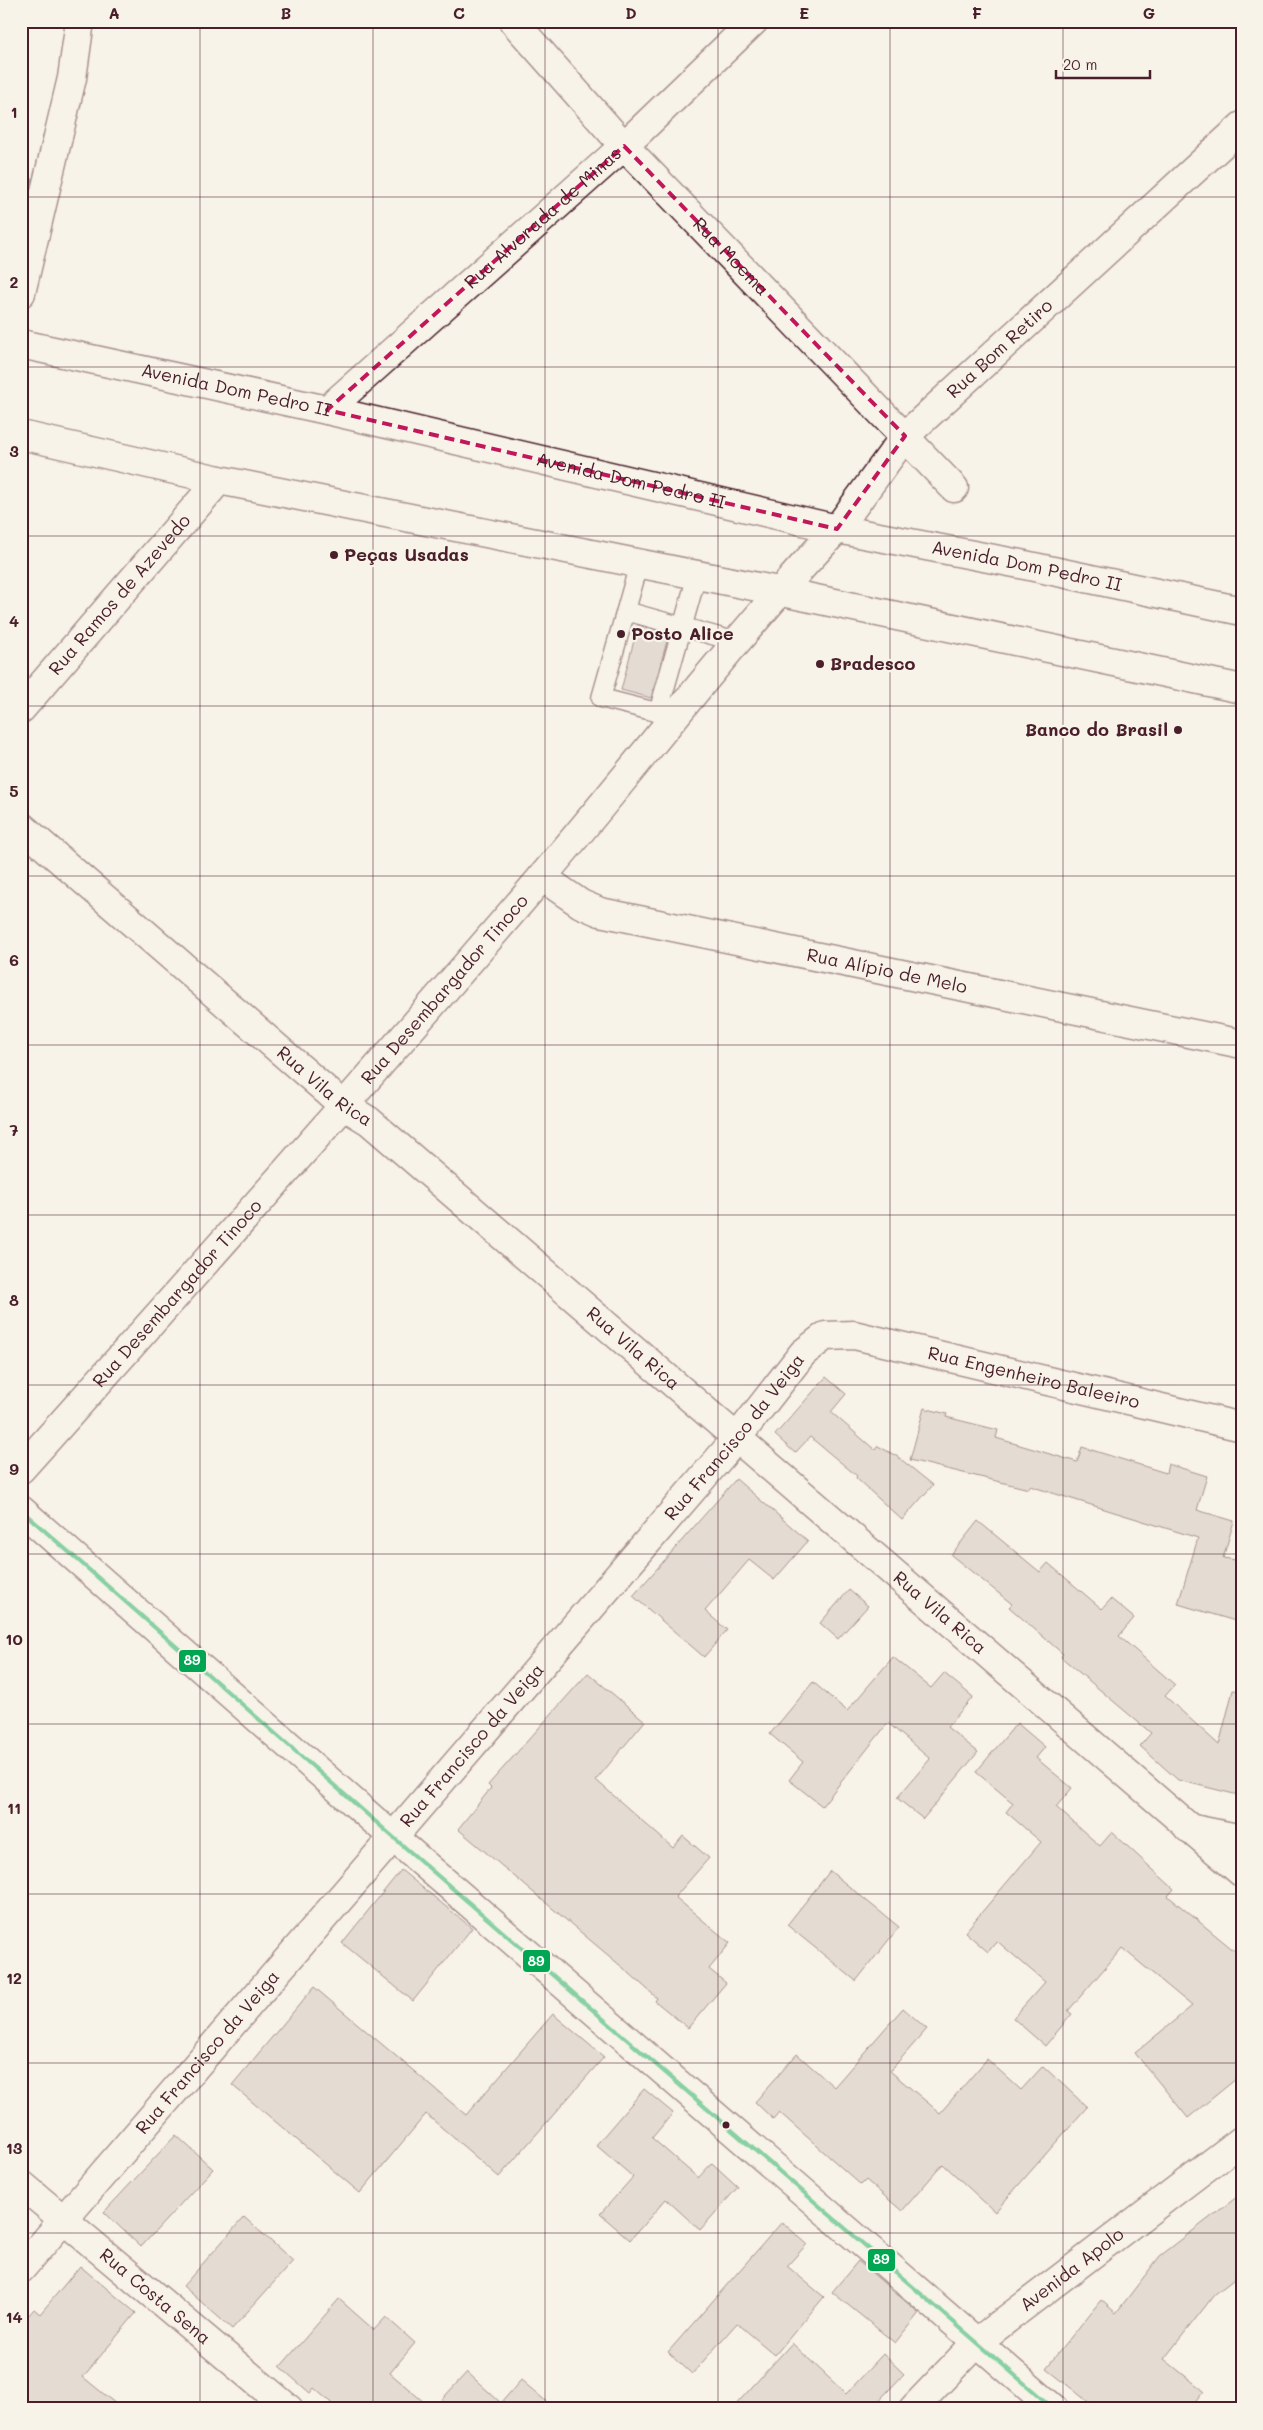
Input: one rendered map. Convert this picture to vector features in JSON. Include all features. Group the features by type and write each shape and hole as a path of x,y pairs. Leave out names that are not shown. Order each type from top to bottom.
{"street":[{"path":"21,292 72,78 80,21"},
{"name":"Rua Moema","path":"513,21 624,146 954,488"},
{"name":"Rua Alvorada de Minas","path":"327,410 624,146 754,21"},
{"name":"Rua Bom Retiro","path":"778,591 837,530 905,436 1242,126"},
{"name":"Avenida Dom Pedro II","path":"21,344 327,410 837,530 1020,564 1242,611"},
{"path":"21,435 219,480 778,591 1242,689"},
{"name":"Rua Ramos de Azevedo","path":"21,709 219,480"},
{"name":"Rua Desembargador Tinoco","path":"21,1469 542,877 667,715 737,642 778,591"},
{"name":"Rua Vila Rica","path":"21,826 343,1105 369,1121 1242,1874"},
{"name":"Rua Alípio de Melo","path":"542,877 575,901 600,912 1242,1044"},
{"name":"Rua Francisco da Veiga","path":"21,2269 736,1439 803,1353 825,1336"},
{"name":"Rua Engenheiro Baleeiro","path":"825,1336 854,1336 1242,1427"},
{"path":"21,1510 393,1837 1054,2409"},
{"path":"1188,1828 1242,1839"},
{"name":"Avenida Apolo","path":"913,2409 977,2342 1242,2140"},
{"name":"Rua Costa Sena","path":"21,2184 289,2409"}],"lane":[{"path":"639,564 601,698 667,715 682,627 697,575"},
{"path":"626,611 737,642"}],"highlighted area":[{"path":"624,146 905,436 837,529 327,410"}],"building":[{"path":"638,625 669,634 651,698 621,690"},
{"path":"826,1377 846,1394 831,1412 875,1450 878,1446 898,1457 933,1485 902,1520 856,1478 857,1476 810,1437 795,1453 775,1435"},
{"path":"924,1408 947,1414 946,1417 998,1430 996,1438 1077,1462 1082,1447 1166,1473 1168,1464 1207,1476 1197,1510 1234,1521 1223,1558 1242,1561 1242,1623 1178,1604 1198,1538 1030,1486 1029,1489 910,1460"},
{"path":"736,1479 808,1541 774,1580 749,1560 705,1611 727,1630 704,1657 633,1596"},
{"path":"978,1521 1040,1572 1048,1563 1102,1609 1111,1599 1134,1618 1119,1636 1175,1685 1165,1696 1219,1745 1233,1690 1242,1691 1242,1796 1178,1780 1140,1746 1151,1733 1061,1657 1063,1654 1009,1607 1012,1604 951,1555"},
{"path":"849,1590 868,1606 838,1639 820,1623"},
{"path":"893,1657 931,1688 944,1673 973,1697 947,1727 978,1752 923,1819 897,1798 930,1759 888,1723 822,1806 789,1780 803,1762 770,1734 813,1682 847,1711"},
{"path":"588,1673 645,1721 596,1780 673,1848 683,1836 709,1858 675,1897 730,1943 709,1969 726,1983 688,2028 655,2001 657,1998 628,1972 458,1829 491,1788 488,1785"},
{"path":"1017,1723 1045,1747 1036,1758 1072,1788 1056,1807 1100,1846 1112,1832 1174,1889 1168,1896 1242,1957 1242,2074 1188,2118 1135,2053 1192,2006 1122,1948 1068,2011 1072,2014 1045,2046 1013,2018 1045,1982 997,1941 988,1952 965,1932 1041,1842 1006,1812 1013,1803 976,1772"},
{"path":"401,1870 472,1928 413,2001 342,1943"},
{"path":"830,1871 899,1927 856,1981 787,1925"},
{"path":"314,1987 466,2115 553,2014 604,2057 499,2177 426,2114 360,2193 232,2085"},
{"path":"903,2008 927,2029 890,2071 940,2113 987,2059 1021,2090 1043,2066 1087,2107 995,2212 943,2164 902,2211 866,2180 861,2185 779,2112 773,2119 755,2102 797,2054 834,2087"},
{"path":"644,2089 673,2113 652,2138 698,2178 712,2163 738,2187 700,2230 666,2199 630,2240 600,2214 633,2177 596,2145"},
{"path":"176,2135 213,2169 141,2247 104,2212"},
{"path":"1242,2193 1242,2273 1215,2294 1164,2359 1204,2391 1190,2409 1097,2409 1046,2368 1101,2300 1116,2313 1160,2256"},
{"path":"244,2217 293,2261 232,2329 183,2286"},
{"path":"782,2222 807,2244 787,2266 824,2297 775,2355 737,2323 692,2374 668,2352"},
{"path":"858,2261 919,2313 895,2343 832,2292"},
{"path":"80,2266 136,2313 83,2377 122,2409 21,2409 21,2324 34,2309 40,2314"},
{"path":"339,2299 374,2330 386,2317 415,2343 390,2373 432,2409 338,2409 314,2388 310,2393 280,2367"},
{"path":"792,2343 846,2394 883,2354 904,2374 871,2409 732,2409"},
{"path":"467,2372 501,2403 521,2380 555,2409 433,2409"}],"transit line":[{"name":"89","path":"21,1510 393,1837 1054,2409"}],"place":[{"name":"Peças Usadas","path":"334,555"},
{"name":"Posto Alice","path":"621,634"},
{"name":"Bradesco","path":"820,664"},
{"name":"Banco do Brasil","path":"1178,730"}]}
